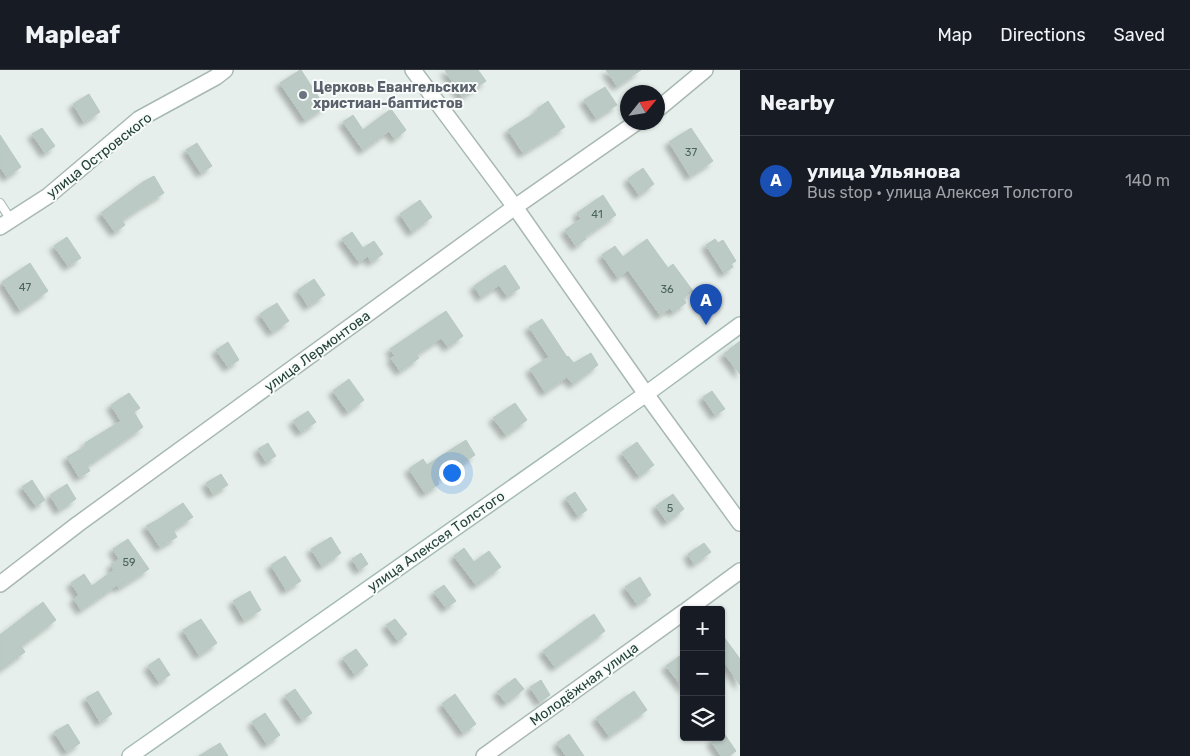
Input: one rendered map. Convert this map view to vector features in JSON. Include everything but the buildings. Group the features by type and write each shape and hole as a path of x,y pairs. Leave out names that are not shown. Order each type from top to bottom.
{"street":[{"name":"улица Островского","path":"6,223 48,196 139,120 216,77 225,70"},
{"path":"413,70 515,207 646,394 740,523"},
{"path":"665,102 705,70"},
{"name":"улица Лермонтова","path":"0,584 78,524 515,207 626,130"},
{"name":"улица Алексея Толстого","path":"130,756 646,394 740,325"},
{"name":"Молодёжная улица","path":"692,606 740,571"},
{"name":"Молодёжная улица","path":"484,756 680,615"}],"lane":[{"path":"0,203 6,223"}],"place":[{"name":"Церковь Евангельских христиан-баптистов","path":"303,95"},
{"name":"улица Ульянова","path":"706,325"}]}
